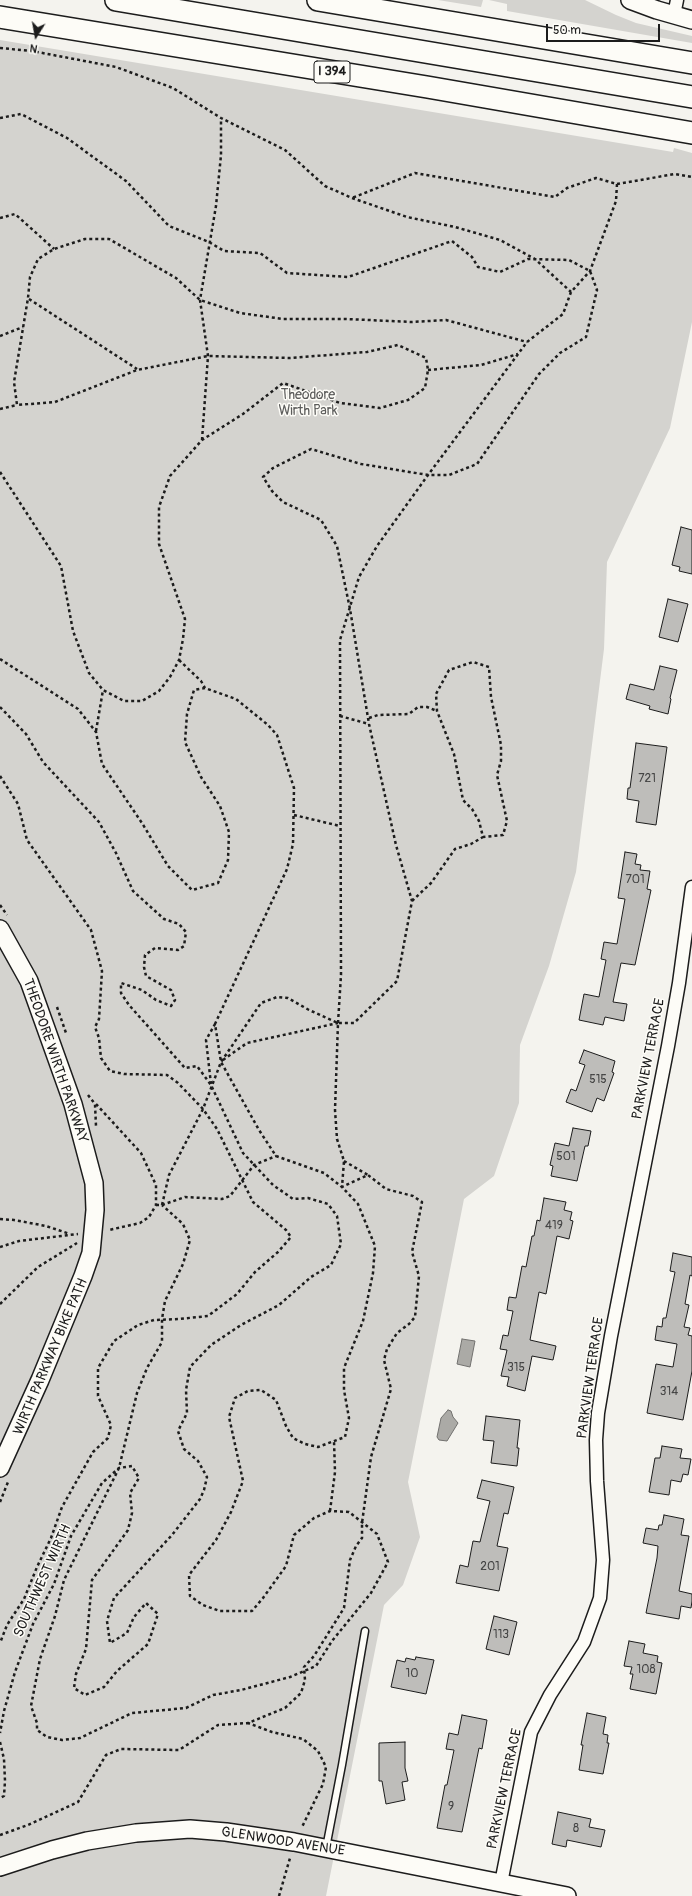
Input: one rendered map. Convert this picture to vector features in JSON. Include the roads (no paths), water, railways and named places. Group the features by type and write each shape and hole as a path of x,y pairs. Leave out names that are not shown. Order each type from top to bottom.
{"highway":[{"path":"116,0 692,98"},
{"path":"318,0 692,63"},
{"name":"I 394","path":"0,17 427,87 692,133"}],"street":[{"path":"630,0 674,5 692,20"},
{"name":"PARKVIEW TERRACE","path":"501,1883 531,1732 550,1695 584,1642 600,1598 603,1560 597,1482 596,1440 598,1413 611,1336 669,1038 692,888"},
{"name":"THEODORE WIRTH PARKWAY","path":"4,1474 40,1380 84,1276 90,1253 105,1231 73,1104 29,981 5,925"},
{"name":"GLENWOOD AVENUE","path":"0,1867 52,1850 87,1841 157,1831 190,1829 220,1831 294,1842 567,1896"}],"lane":[{"path":"326,1848 365,1631"}],"park label":[{"name":"Theodore Wirth Park","path":"308,404"}]}
